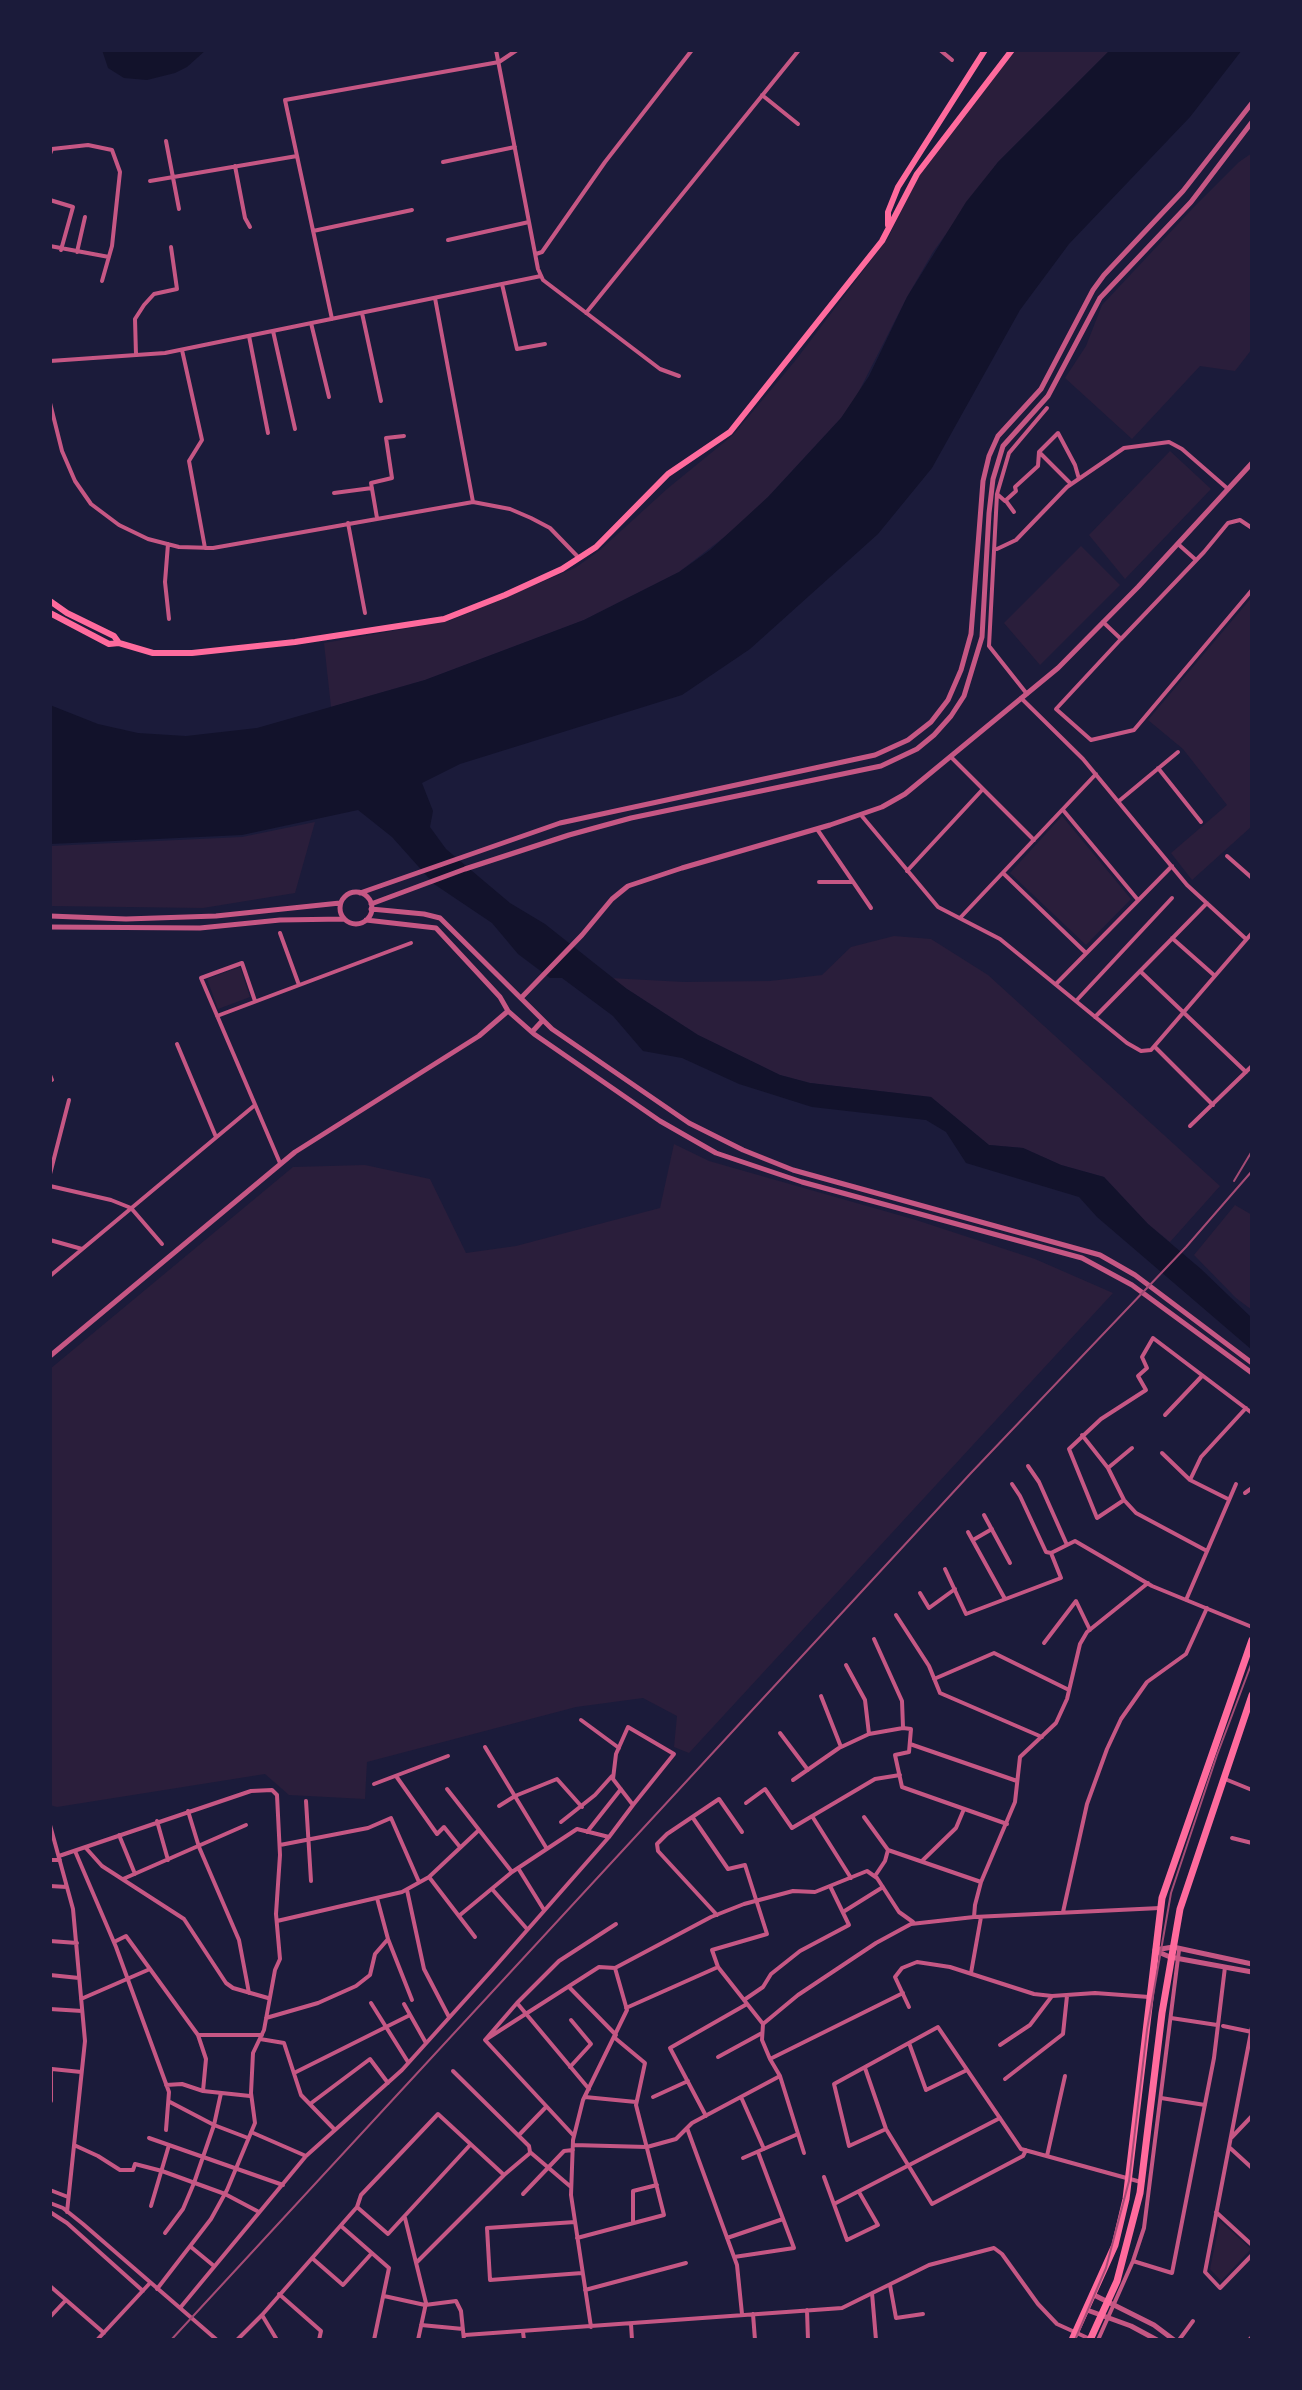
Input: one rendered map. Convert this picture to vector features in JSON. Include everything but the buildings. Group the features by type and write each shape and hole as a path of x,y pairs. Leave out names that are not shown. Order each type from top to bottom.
{"main road":[{"path":"888,229 888,212 898,187 985,50"},
{"path":"50,613 109,644 119,643 171,655 295,642 444,619 562,569 596,547 668,474 730,432 882,241 917,174 1012,50"},
{"path":"898,187 907,192"},
{"path":"50,601 114,636 119,643"},
{"path":"1074,2336 1115,2245 1129,2180 1160,1908 1252,1640"},
{"path":"1090,2340 1112,2303 1128,2246 1141,2182 1180,1909 1252,1695"}],"street":[{"path":"496,50 535,254 543,280 660,369 679,376"},
{"path":"332,319 285,100 499,62 517,50"},
{"path":"535,254 542,252 605,162 692,50"},
{"path":"586,313 799,50"},
{"path":"940,50 952,60"},
{"path":"762,95 798,124"},
{"path":"344,919 340,903 348,894 360,893 560,823 875,755 908,740 931,722 948,700 961,670 971,634 983,481 998,436 1041,389 1053,371 1093,290 1104,275 1207,163 1252,103"},
{"path":"371,906 465,869 612,823 881,766 917,749 934,735 964,696 982,637 989,513 993,479 1003,446 1048,396 1100,298 1191,202 1252,122"},
{"path":"166,141 179,209"},
{"path":"50,154 52,149 88,145 112,150 120,172 109,257 102,281"},
{"path":"443,162 515,147"},
{"path":"150,181 297,156"},
{"path":"235,166 245,218 250,227"},
{"path":"50,200 73,207 61,250"},
{"path":"313,231 412,210"},
{"path":"77,252 85,217"},
{"path":"448,240 529,222"},
{"path":"50,246 109,257"},
{"path":"136,355 135,319 154,294 177,289 171,247"},
{"path":"50,361 182,350 541,276"},
{"path":"502,284 517,349 545,344"},
{"path":"435,298 473,502"},
{"path":"362,313 381,401"},
{"path":"311,323 329,397"},
{"path":"273,331 295,429"},
{"path":"249,336 268,433"},
{"path":"182,350 202,440 189,461 205,548"},
{"path":"50,403 62,451 75,481 91,504 119,525 148,539 205,548 473,502 510,509 550,528 579,558"},
{"path":"1047,408 1009,453 997,494 989,646 1024,696 1096,774 1172,866 1247,939"},
{"path":"1005,501 1038,466 1039,452 1058,433 1079,479"},
{"path":"377,518 371,483 392,478 386,438 404,436"},
{"path":"996,549 1016,540 1071,484 1124,448 1169,442 1182,449 1228,489"},
{"path":"1039,452 1071,484"},
{"path":"523,996 612,899 628,886 861,815 905,794 1058,668 1252,463"},
{"path":"334,493 372,488"},
{"path":"997,494 1014,512"},
{"path":"1252,528 1240,520 1228,523 1056,709 1091,740 1134,730 1252,590"},
{"path":"348,523 365,613"},
{"path":"168,544 165,582 169,619"},
{"path":"1178,544 1196,560"},
{"path":"1103,622 1121,639"},
{"path":"1119,801 1178,752"},
{"path":"951,757 1034,840"},
{"path":"1158,768 1201,822"},
{"path":"960,918 1096,774"},
{"path":"907,871 983,789"},
{"path":"1062,810 1138,900"},
{"path":"861,815 938,907 1000,939 1127,1043 1141,1051 1151,1050 1252,933"},
{"path":"817,829 871,908"},
{"path":"1227,856 1252,878"},
{"path":"1056,985 1172,866"},
{"path":"1003,873 1086,953"},
{"path":"819,882 853,882"},
{"path":"360,893 367,897 371,906 366,920"},
{"path":"1076,1001 1172,898"},
{"path":"50,916 126,919 216,916 340,903"},
{"path":"1095,1017 1207,903"},
{"path":"371,906 440,918 502,980 523,996 543,1020 595,1060 689,1123 793,1170 1100,1255 1135,1275 1252,1363"},
{"path":"50,927 200,928 280,920 344,919 355,924 366,920 436,928 493,988 508,1011 532,1032 660,1121 716,1153 766,1171 1036,1244 1091,1262 1143,1292 1252,1373"},
{"path":"280,933 299,985"},
{"path":"1172,938 1215,976"},
{"path":"217,1016 411,943"},
{"path":"255,1001 242,963 201,978 280,1163"},
{"path":"1140,971 1246,1072"},
{"path":"493,988 502,980"},
{"path":"50,1356 280,1163 479,1036 508,1011"},
{"path":"532,1032 543,1020"},
{"path":"177,1044 216,1137"},
{"path":"1154,1046 1213,1105"},
{"path":"1190,1126 1252,1066"},
{"path":"50,1174 69,1100"},
{"path":"50,1276 255,1105"},
{"path":"50,1186 111,1200 131,1208 162,1244"},
{"path":"50,1240 82,1249"},
{"path":"1124,1500 1097,1518 1069,1449 1101,1419 1146,1390 1138,1376 1147,1368 1142,1357 1153,1338 1252,1413"},
{"path":"1165,1415 1202,1376"},
{"path":"1190,1480 1201,1457 1246,1408"},
{"path":"1082,1435 1108,1468 1124,1500 1136,1513 1207,1551"},
{"path":"1108,1468 1132,1448"},
{"path":"1162,1453 1190,1480 1229,1499"},
{"path":"1028,1466 1039,1482 1067,1545"},
{"path":"1012,1484 1046,1552 1051,1553 1075,1541 1148,1583 1252,1627"},
{"path":"1186,1600 1236,1484"},
{"path":"1245,1493 1252,1488"},
{"path":"984,1515 1010,1563"},
{"path":"972,1540 992,1529"},
{"path":"968,1532 1005,1599"},
{"path":"945,1569 966,1614 1061,1578 1051,1553"},
{"path":"971,1973 978,1917 975,1905 981,1882 1015,1802 1020,1757 1056,1723 1069,1690 1080,1644 1090,1630 1148,1583"},
{"path":"920,1593 929,1608 955,1589"},
{"path":"1044,1643 1076,1601 1090,1630"},
{"path":"1063,1912 1087,1804 1121,1719 1147,1682 1186,1654 1207,1608"},
{"path":"896,1615 940,1693 1042,1737"},
{"path":"874,1639 902,1701 903,1728"},
{"path":"934,1679 994,1653 1069,1690"},
{"path":"846,1665 865,1700 869,1734"},
{"path":"821,1696 841,1747"},
{"path":"581,1720 619,1748"},
{"path":"180,2308 306,2156 388,2083 426,2043 609,1837 674,1754 628,1727 619,1748 613,1779 633,1805"},
{"path":"793,1780 841,1747 869,1734 911,1729 909,1752 895,1755 902,1787 1007,1824"},
{"path":"780,1733 808,1770"},
{"path":"910,1744 1017,1781"},
{"path":"485,1747 547,1849"},
{"path":"374,1784 448,1756"},
{"path":"561,1822 582,1807 613,1774"},
{"path":"746,1803 765,1789 792,1828 875,1779 900,1775"},
{"path":"396,1776 437,1834 444,1827 460,1847"},
{"path":"1222,1778 1252,1790"},
{"path":"499,1806 557,1779 582,1807"},
{"path":"447,1789 544,1910"},
{"path":"587,1832 621,1789"},
{"path":"50,1860 251,1791 272,1790 277,1795 280,1959 268,1998 261,2037 253,2053 251,2096 255,2123 211,2219 157,2289"},
{"path":"717,1915 658,1851 657,1844 719,1799 742,1832"},
{"path":"306,1801 311,1881"},
{"path":"922,1861 956,1828 964,1809"},
{"path":"188,1811 199,1847 239,1940 249,1993"},
{"path":"812,1816 851,1878"},
{"path":"864,1817 888,1850 981,1882"},
{"path":"280,1845 368,1828 391,1818 419,1882"},
{"path":"693,1818 728,1869 745,1865 767,1934 712,1950 718,1967 763,2024"},
{"path":"157,1821 168,1860"},
{"path":"50,1825 67,1887 77,1943 85,2041 67,2212"},
{"path":"123,1879 246,1825"},
{"path":"460,1915 515,1870 577,1829 609,1837"},
{"path":"277,1921 407,1890 429,1877 479,1830"},
{"path":"119,1835 135,1874"},
{"path":"1232,1838 1252,1843"},
{"path":"85,1847 102,1866 184,1919 226,1983 268,1998"},
{"path":"875,1876 888,1850"},
{"path":"75,1851 114,1942 166,2085 170,2102 166,2130"},
{"path":"485,2040 599,1967 615,1968 717,1915 793,1891 815,1892 867,1871 875,1876 899,1912 915,1924"},
{"path":"429,1877 475,1937"},
{"path":"50,1886 67,1887"},
{"path":"706,2116 670,2048 746,2002 763,1987 771,1974 800,1951 849,1925 830,1886"},
{"path":"843,1912 883,1887"},
{"path":"492,1889 527,1929"},
{"path":"407,1890 424,1969 449,2017"},
{"path":"377,1898 388,1939 412,2000"},
{"path":"804,2153 780,2076 762,2040 763,2024 798,1995 876,1943 915,1924 978,1917 1160,1908"},
{"path":"485,2040 559,1961 616,1924"},
{"path":"114,1942 126,1936 198,2035 206,2059 203,2091"},
{"path":"266,2018 318,2003 356,1986 370,1975 375,1954 388,1939"},
{"path":"50,1941 77,1943"},
{"path":"1154,1950 1176,1948 1252,1964"},
{"path":"1154,1950 1174,1958 1252,1972"},
{"path":"1112,2303 1133,2261 1144,2228 1171,2018 1174,1958"},
{"path":"909,2007 895,1977 902,1968 917,1962 934,1963 971,1973 1034,1994 1067,1996 1095,1993 1149,1997"},
{"path":"626,2008 718,1967"},
{"path":"1133,2261 1172,2273 1220,2026 1225,1967"},
{"path":"592,2327 571,2187 573,2147 585,2097 616,2036 626,2008 615,1968"},
{"path":"81,1999 150,1969"},
{"path":"50,1975 80,1979"},
{"path":"570,1987 645,2063 636,2102 664,2215 577,2238"},
{"path":"770,2059 903,1993"},
{"path":"1000,2045 1030,2025 1052,1996"},
{"path":"1005,2079 1063,2034 1067,1996"},
{"path":"371,2003 409,2062"},
{"path":"517,2003 589,2089"},
{"path":"404,2004 426,2043"},
{"path":"50,2009 82,2011"},
{"path":"294,2073 410,2015"},
{"path":"1171,2018 1252,2030 1205,2272 1220,2288 1252,2255"},
{"path":"570,2067 591,2044 571,2020"},
{"path":"886,2129 849,2146 834,2084 938,2027 1021,2149 1141,2182"},
{"path":"718,2057 762,2033"},
{"path":"198,2035 261,2037 284,2043 301,2095 335,2130"},
{"path":"485,2040 574,2136"},
{"path":"909,2043 926,2090 967,2070"},
{"path":"310,2104 370,2059 388,2083"},
{"path":"865,2067 886,2129 932,2204 1023,2156 1026,2150"},
{"path":"51,2101 51,2069 81,2072"},
{"path":"453,2071 519,2135 529,2146 530,2152 571,2187"},
{"path":"523,2194 564,2151 573,2147 647,2147 676,2139 706,2116 780,2076"},
{"path":"1047,2156 1065,2076"},
{"path":"653,2097 688,2081"},
{"path":"166,2085 182,2084 203,2091 251,2096"},
{"path":"165,2233 183,2209 194,2183 214,2125 221,2093"},
{"path":"585,2097 636,2102"},
{"path":"734,2257 794,2248 741,2097"},
{"path":"1161,2098 1205,2105"},
{"path":"170,2102 214,2125 306,2156"},
{"path":"519,2135 546,2107"},
{"path":"237,2340 341,2226 357,2207 361,2195 438,2114 504,2175"},
{"path":"1231,2139 1252,2116"},
{"path":"834,2204 1000,2118"},
{"path":"687,2128 737,2265 742,2314"},
{"path":"743,2158 798,2134"},
{"path":"149,2138 284,2185"},
{"path":"74,2145 120,2170 133,2170 135,2164 162,2171 225,2194 259,2212"},
{"path":"151,2206 169,2145"},
{"path":"357,2207 388,2234 470,2145"},
{"path":"1229,2147 1252,2168"},
{"path":"417,2262 530,2152"},
{"path":"824,2177 847,2240 878,2225 859,2192"},
{"path":"633,2223 633,2191 657,2185"},
{"path":"50,2190 68,2197"},
{"path":"50,2203 67,2212 217,2340"},
{"path":"50,2212 67,2223 143,2291"},
{"path":"1216,2212 1252,2245"},
{"path":"405,2218 425,2305 418,2340"},
{"path":"727,2238 783,2219"},
{"path":"575,2222 487,2228 490,2280 582,2273"},
{"path":"341,2226 389,2268 374,2340"},
{"path":"191,2247 215,2266"},
{"path":"421,2325 464,2335 842,2308 929,2265 994,2248 1057,2324 1074,2336 1090,2340"},
{"path":"312,2258 343,2285 372,2253"},
{"path":"585,2290 686,2263"},
{"path":"97,2340 150,2283"},
{"path":"890,2285 896,2318 923,2314"},
{"path":"50,2286 104,2333"},
{"path":"872,2293 876,2340"},
{"path":"279,2294 321,2331 319,2340"},
{"path":"1094,2295 1154,2325 1176,2340 1193,2321"},
{"path":"384,2296 425,2305 456,2301 464,2335"},
{"path":"50,2317 66,2300"},
{"path":"807,2310 808,2340"},
{"path":"1087,2310 1157,2340"},
{"path":"753,2314 755,2340"},
{"path":"262,2315 277,2340"},
{"path":"1098,2340 1106,2317"},
{"path":"631,2324 632,2340"},
{"path":"523,2332 524,2340"}],"shaded area":[{"path":"102,50 206,50 187,67 147,80 124,78 108,68"},
{"path":"1015,50 1110,50 998,162 933,252 855,399 841,418 736,528 679,572 584,620 425,680 331,707 324,643 449,621 575,568 733,435 795,361 888,238 917,179 935,151"},
{"path":"1110,50 1242,50 1190,117 1069,244 1020,310 932,468 878,534 750,649 682,695 460,764 422,783 433,811 430,827 446,849 510,903 545,924 627,989 698,1035 780,1075 810,1083 931,1097 989,1145 1023,1148 1061,1165 1104,1177 1148,1224 1252,1318 1252,1350 1097,1217 1079,1197 966,1163 946,1132 926,1120 812,1107 739,1084 682,1058 643,1051 613,1016 562,978 550,978 518,954 492,923 434,884 392,837 358,810 242,835 50,844 50,705 98,724 138,733 186,736 257,728 425,680 584,620 679,572 710,550 768,497 841,418 869,376 907,297 966,202 998,162"},
{"path":"1252,153 1252,349 1235,371 1200,366 1132,439 1065,378 1086,346 1102,305 1193,208"},
{"path":"1170,451 1211,489 1125,579 1089,535"},
{"path":"1081,546 1120,585 1040,665 1004,623"},
{"path":"1252,597 1252,826 1192,880 1171,853 1227,805 1183,749 1148,720"},
{"path":"1062,816 1131,899 1086,945 1010,873"},
{"path":"315,822 295,893 203,908 50,906 50,846 242,837"},
{"path":"894,936 931,939 988,975 1220,1186 1170,1242 1148,1224 1104,1177 1061,1165 1023,1148 989,1145 931,1097 810,1083 780,1075 698,1035 610,978 684,982 770,981 822,975 851,947"},
{"path":"240,967 250,997 218,1009 207,979"},
{"path":"674,1144 709,1161 916,1220 1035,1259 1113,1293 689,1753 674,1747 677,1716 643,1698 576,1707 367,1762 365,1799 289,1795 265,1774 57,1807 50,1805 50,1369 293,1167 365,1165 430,1179 466,1253 516,1246 660,1208"},
{"path":"1235,1205 1252,1215 1252,1310 1194,1255"},
{"path":"1220,2221 1251,2249 1221,2281 1210,2269"}],"railway":[{"path":"1234,1181 1252,1151"},
{"path":"171,2340 970,1474 1186,1247 1252,1171"},
{"path":"1075,2340 1106,2268 1129,2181 1147,2030 1171,1893 1252,1662"}]}
